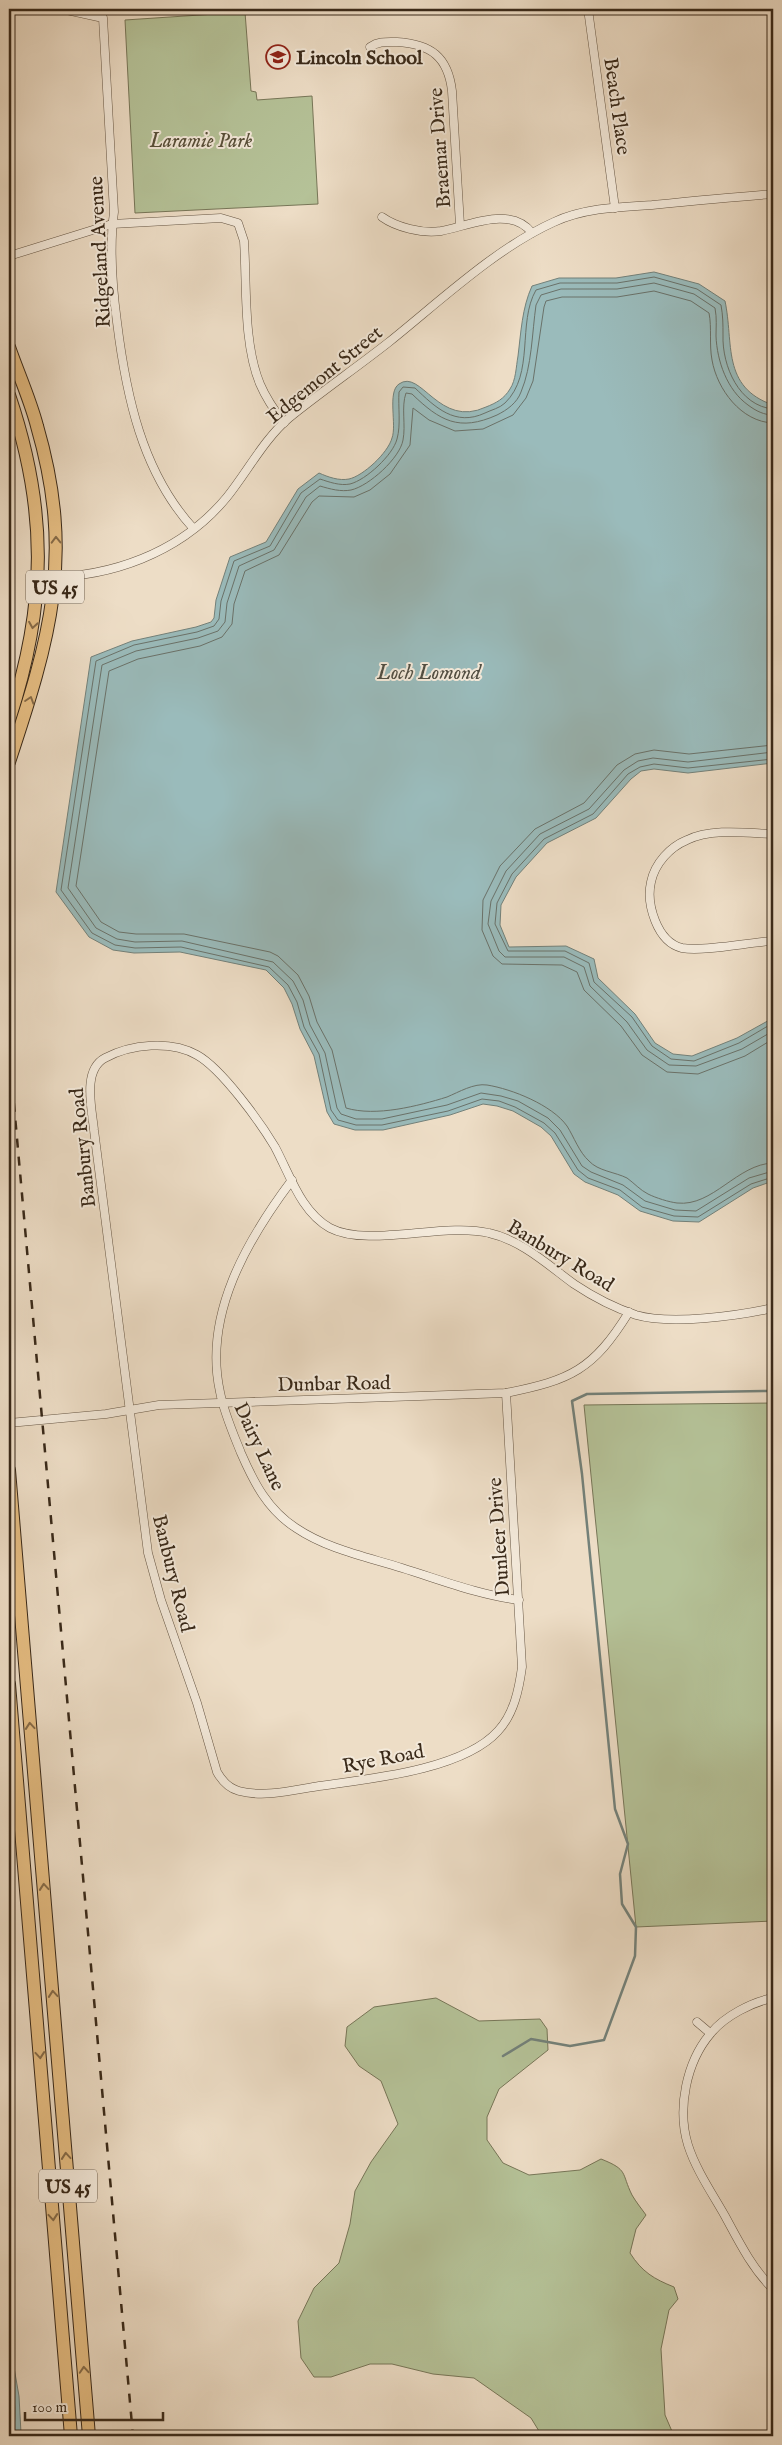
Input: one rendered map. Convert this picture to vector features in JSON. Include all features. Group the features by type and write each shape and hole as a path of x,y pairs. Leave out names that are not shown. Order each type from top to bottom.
{"main road":[{"name":"US 45","path":"9,347 37,424 48,468 56,525 56,577 50,625 42,661 9,762"},
{"name":"US 45","path":"9,395 24,442 34,492 39,532 38,577 30,642 9,720"},
{"name":"US 45","path":"9,1470 89,2436"},
{"name":"US 45","path":"9,1684 71,2436"}],"street":[{"name":"Ridgeland Avenue","path":"62,9 103,18 114,212 110,237 114,300 123,370 130,402 150,460 179,514 193,528"},
{"name":"Beach Place","path":"588,9 615,208"},
{"name":"Braemar Drive","path":"370,47 381,41 419,45 430,50 446,66 450,76 452,91 460,225"},
{"name":"Edgemont Street","path":"38,577 92,574 138,561 164,548 193,528 226,499 284,423 343,379 455,288 532,233 556,221 579,214 615,208 773,194"},
{"path":"382,217 393,225 430,231 509,219 520,221 532,233"},
{"path":"9,256 112,224 221,218 238,223 244,241 252,356 259,382 270,404 284,423"},
{"path":"773,834 719,834 686,840 667,852 660,861 651,882 650,893 657,925 665,937 682,948 691,949 773,941"},
{"name":"Banbury Road","path":"217,1772 197,1703 161,1600 148,1553 93,1123 91,1078 95,1067 101,1060 117,1051 137,1047 173,1047 196,1054 226,1082 247,1108 274,1146 304,1203 315,1217 340,1232 365,1235 466,1230 488,1232 509,1239 579,1288 629,1312 656,1318 703,1318 773,1308"},
{"name":"Dairy Lane","path":"292,1180 255,1233 242,1258 225,1301 218,1332 216,1361 222,1402 254,1482 269,1504 296,1528 351,1552 489,1595 519,1600"},
{"name":"Dunbar Road","path":"9,1423 131,1410 159,1405 506,1393 543,1385 582,1368 594,1359 629,1312"},
{"name":"Dunleer Drive","path":"506,1393 519,1600 520,1678"},
{"name":"Rye Road","path":"217,1772 221,1780 230,1787 239,1791 261,1794 370,1779 435,1764 478,1746 498,1730 515,1703 520,1678"},
{"path":"773,1998 742,2010 710,2033 700,2051 685,2088 684,2129 694,2161 740,2244 752,2265 773,2289"},
{"path":"697,2022 710,2033"}],"green space":[{"name":"Laramie Park","path":"245,12 251,91 256,92 257,100 312,96 318,204 135,213 125,20"},
{"path":"773,1403 773,1921 636,1927 584,1405"},
{"path":"436,1998 479,2021 540,2019 547,2029 548,2050 499,2089 487,2117 487,2140 503,2163 529,2175 580,2170 601,2159 616,2166 623,2173 632,2195 646,2215 636,2229 630,2253 649,2274 674,2287 678,2299 669,2310 661,2349 665,2415 674,2436 542,2436 531,2418 474,2378 433,2374 392,2364 370,2364 331,2377 314,2377 301,2358 298,2321 314,2288 339,2263 350,2224 355,2191 371,2162 398,2124 381,2081 359,2066 345,2046 347,2027 374,2007"}],"water":[{"name":"Loch Lomond","path":"654,272 699,284 725,301 730,348 737,375 745,387 756,397 773,405 773,763 688,773 654,769 641,771 631,779 596,818 547,843 516,877 501,905 500,925 509,947 566,946 594,959 598,978 635,1014 655,1043 673,1054 692,1056 737,1038 773,1018 773,1181 753,1188 699,1222 673,1221 640,1211 618,1195 585,1182 574,1174 551,1136 541,1127 513,1111 497,1106 483,1104 450,1115 383,1130 355,1130 334,1124 327,1112 314,1056 300,1029 292,1004 284,988 266,970 180,952 134,953 113,950 89,937 56,892 91,657 132,641 211,622 214,618 216,600 230,557 266,542 298,489 319,473 341,479 355,477 368,469 386,450 392,438 393,401 395,388 399,384 407,381 415,384 444,405 456,410 470,412 490,405 502,398 510,389 515,378 524,311 532,286 559,278 616,278"},
{"path":"9,2339 19,2396 21,2433 15,2436 9,2436"}],"waterway":[{"path":"503,2056 531,2039 570,2046 604,2040 635,1956 636,1927 622,1904 620,1874 628,1844 615,1809 582,1474 572,1401 587,1394 767,1391 773,1388"}],"railway":[{"path":"9,1049 133,2436"}],"place":[{"name":"Lincoln School","path":"278,57"}]}
